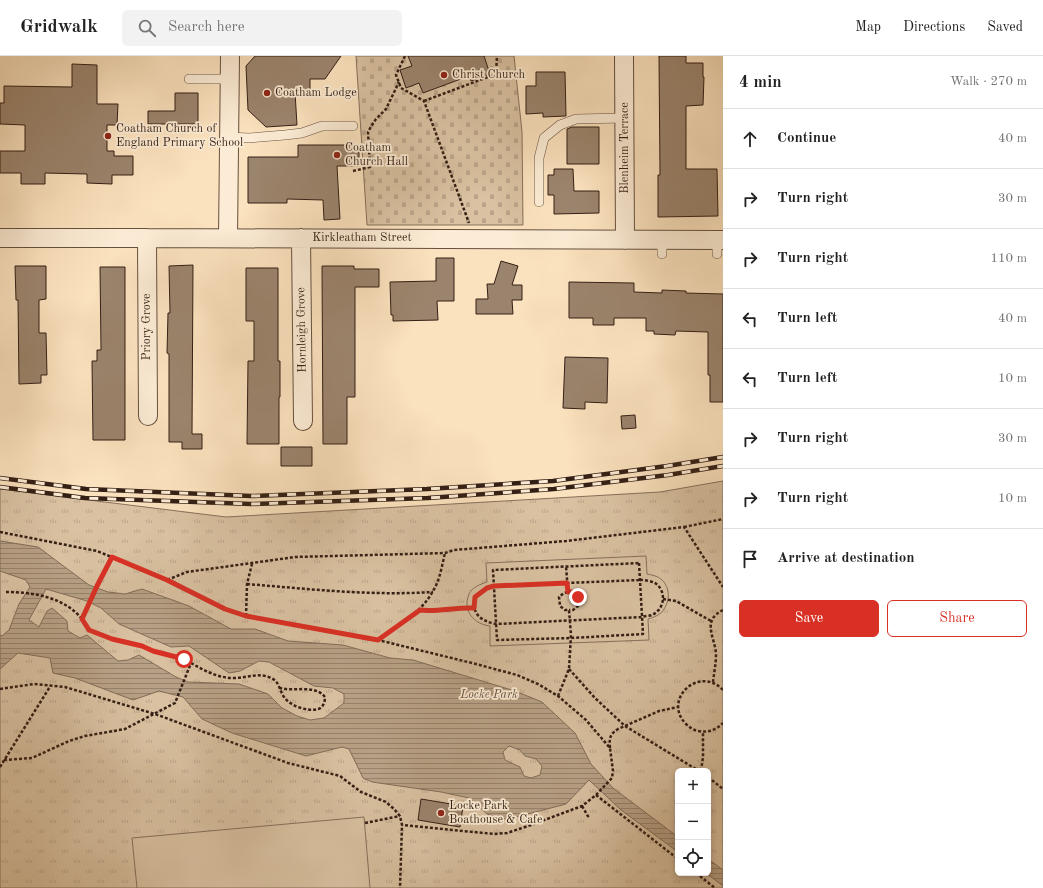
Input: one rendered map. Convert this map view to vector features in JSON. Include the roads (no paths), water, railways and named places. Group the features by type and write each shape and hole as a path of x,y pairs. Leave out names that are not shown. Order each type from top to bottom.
{"street":[{"path":"228,238 230,56"},
{"name":"Blenheim Terrace","path":"624,56 625,240"},
{"name":"Kirkleatham Street","path":"0,238 625,240 662,247 719,245"},
{"name":"Priory Grove","path":"147,238 148,416"},
{"name":"Hornleigh Grove","path":"301,238 303,421"}],"lane":[{"path":"189,79 229,79"},
{"path":"539,202 539,158 544,138 560,125 576,119 625,118"},
{"path":"228,137 249,138 285,135 302,133 322,126 353,126"}],"railway":[{"path":"0,478 86,489 251,496 427,489 553,481 723,457"},
{"path":"0,487 85,498 251,504 428,498 554,489 668,475 723,466"}],"place":[{"name":"Christ Church","path":"444,75"},
{"name":"Coatham Lodge","path":"267,93"},
{"name":"Coatham Church of England Primary School","path":"108,136"},
{"name":"Coatham Church Hall","path":"337,155"},
{"name":"Locke Park Boathouse & Cafe","path":"441,813"}],"park label":[{"name":"Locke Park","path":"489,695"}]}
